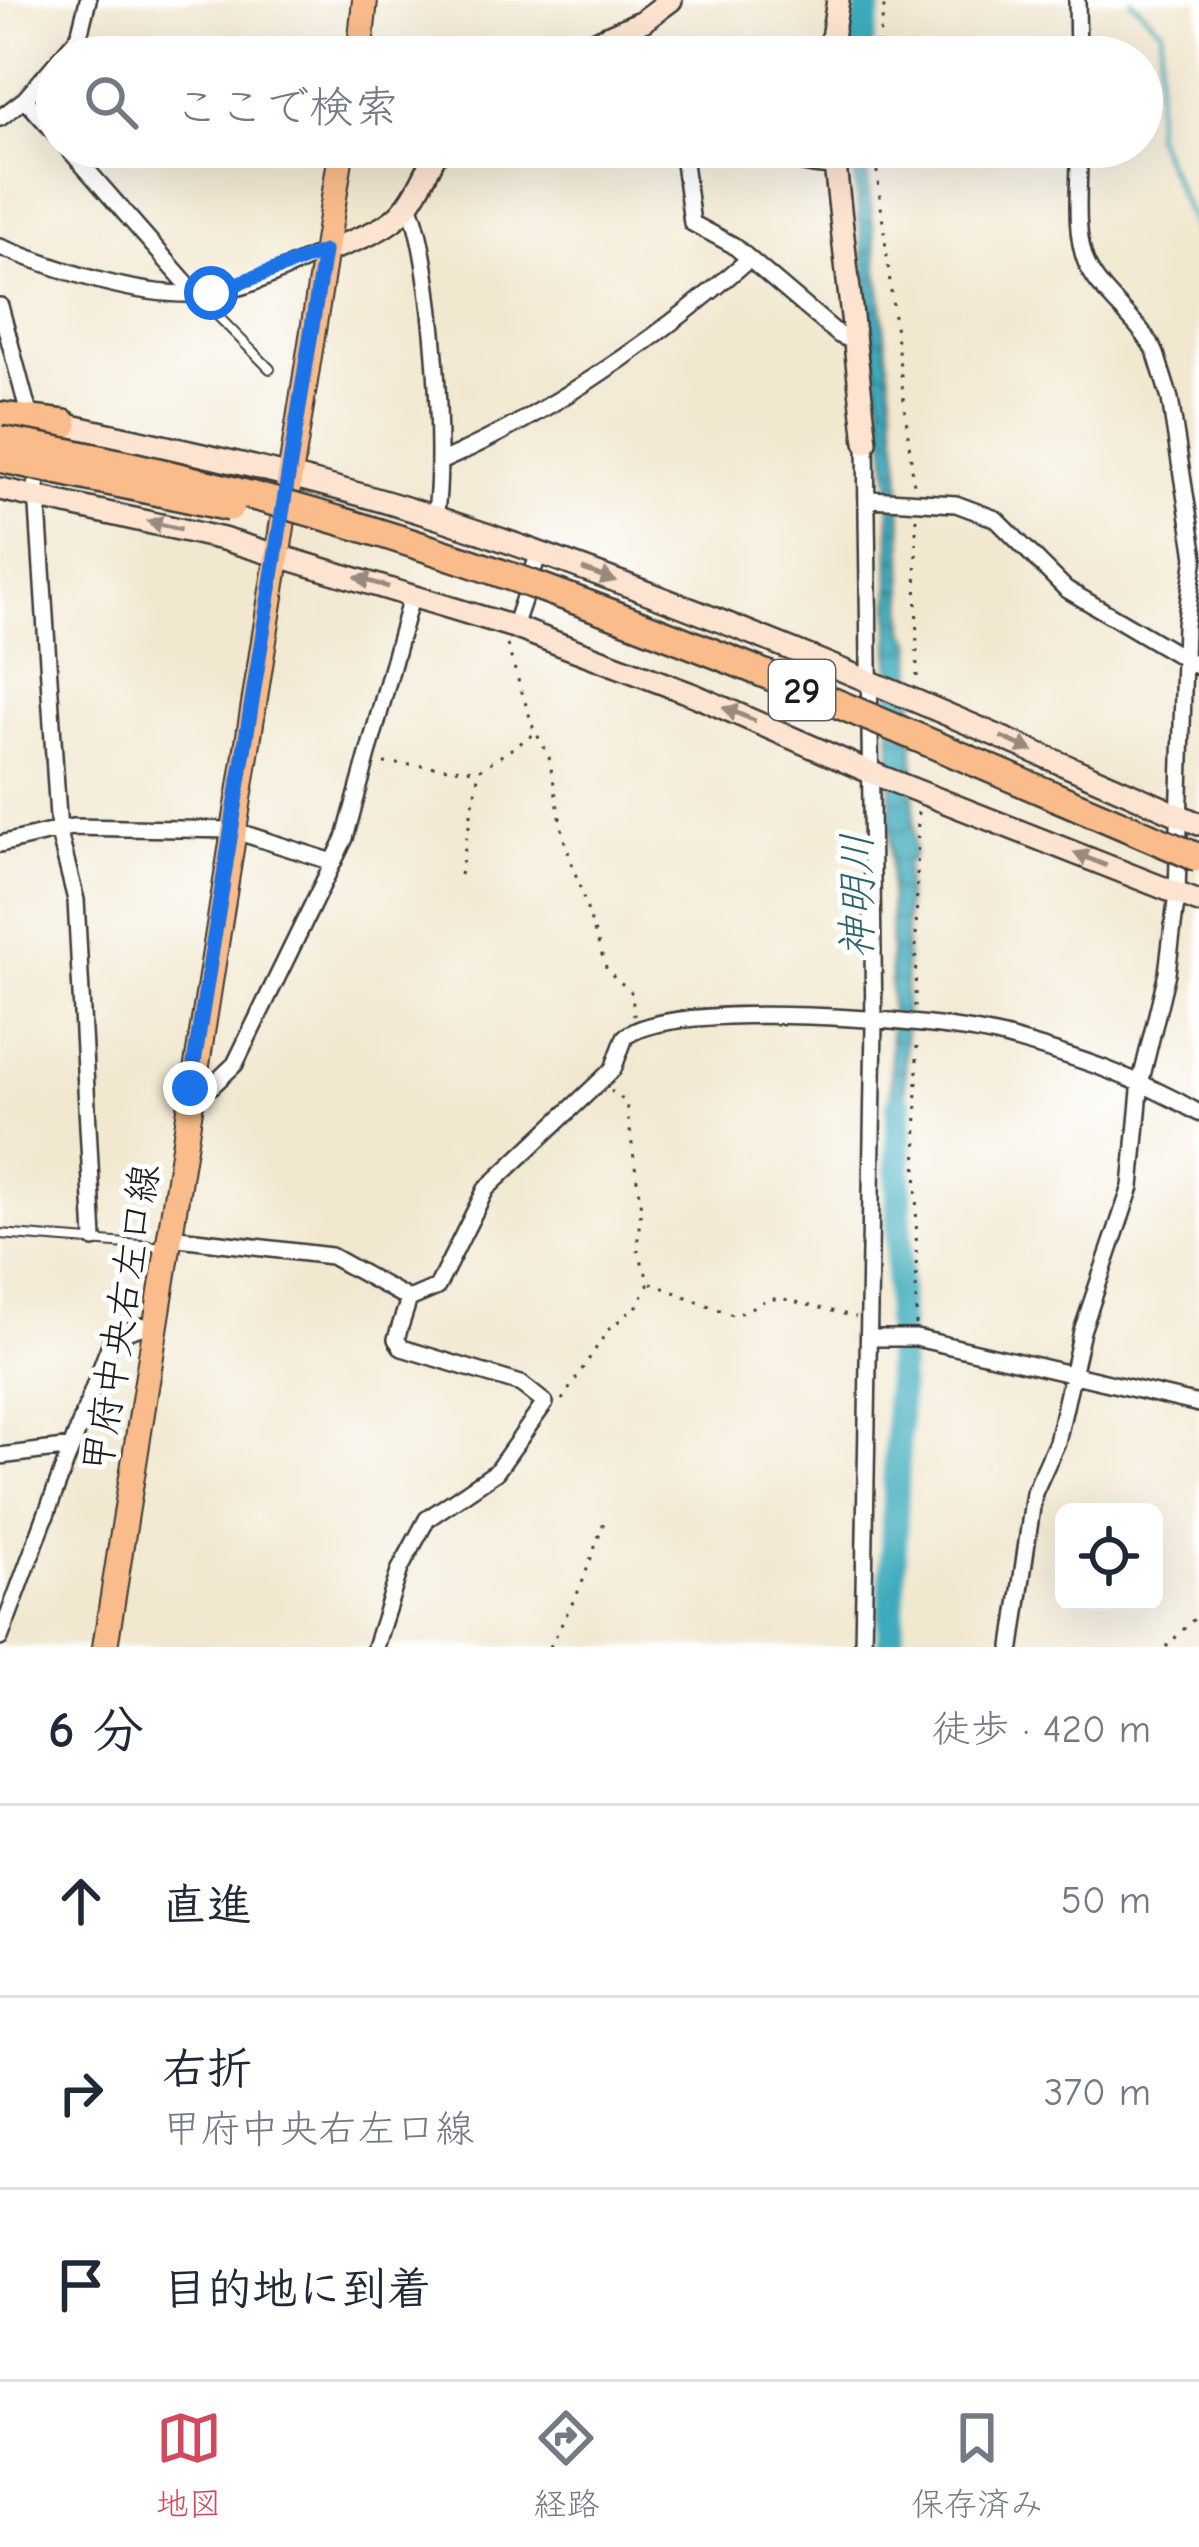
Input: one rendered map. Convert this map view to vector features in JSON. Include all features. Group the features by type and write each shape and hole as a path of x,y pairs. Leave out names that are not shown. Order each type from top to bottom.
{"highway":[{"path":"0,413 64,424"},
{"name":"29","path":"0,440 173,473 400,537 673,635 1199,858"},
{"name":"29","path":"0,458 400,537"}],"main road":[{"path":"361,36 365,0"},
{"name":"甲府中央右左口線","path":"105,1647 338,168"}],"street":[{"path":"79,36 88,0"},
{"path":"610,36 643,21 671,0"},
{"path":"833,36 838,0"},
{"path":"1077,0 1078,36"},
{"path":"0,118 36,87"},
{"path":"26,99 36,111"},
{"path":"86,168 195,293"},
{"path":"0,247 56,267 195,293 230,289 395,224 410,207 429,168"},
{"path":"685,168 692,223 733,245 838,335 855,342"},
{"path":"835,168 874,499 878,1024 863,1647"},
{"path":"1012,1647 1034,1493 1057,1442 1100,1273 1131,1187 1141,1080 1167,973 1191,821 1184,656 1195,557 1169,399 1147,334 1087,264 1080,168"},
{"path":"410,207 427,299 442,461 435,518"},
{"path":"442,461 499,436 681,319 747,261"},
{"path":"0,306 31,419 59,833 76,899 94,1239"},
{"path":"64,424 435,518 538,553 876,684 1191,821"},
{"path":"0,489 277,556 514,627 694,694 878,776 1199,902"},
{"path":"874,499 956,504 996,519 1066,590 1199,667"},
{"path":"514,627 538,553"},
{"path":"190,1088 212,1086 235,1064 333,862 412,595"},
{"path":"0,844 72,827 232,830 333,862"},
{"path":"169,1242 331,1256 409,1298 437,1287 467,1220 504,1168 614,1069 625,1037 635,1030 717,1013 912,1024 1000,1036 1141,1080 1199,1113"},
{"path":"375,1647 400,1569 427,1519 496,1472 545,1403 521,1384 401,1348 396,1339 409,1298"},
{"path":"0,1639 113,1336 156,1322"},
{"path":"873,1332 1199,1404"},
{"path":"0,1456 72,1448"}],"lane":[{"path":"195,293 270,369"},
{"path":"0,1234 169,1242"}],"path":[{"path":"880,36 885,0"},
{"path":"514,627 507,655 549,757 564,838 608,970 632,993 635,1030"},
{"path":"364,762 479,770 536,733"},
{"path":"460,875 479,770"},
{"path":"545,1403 562,1400 608,1330 638,1305 649,1282 637,1248 641,1208 626,1102 600,1083"},
{"path":"649,1282 735,1316 768,1299 784,1299 873,1332"},
{"path":"550,1647 581,1586 605,1519"},
{"path":"1166,1647 1199,1615"}],"water":[{"path":"853,168 866,168 900,470 905,631 913,642 914,856 906,866 905,1140 891,1140 890,482"}],"waterway":[{"name":"神明川","path":"862,36 870,0"},
{"path":"1131,0 1162,30 1162,36"},
{"path":"1163,155 1194,228 1199,255"},
{"name":"神明川","path":"890,1647 898,1422 899,1105"}],"route":[{"path":"190,1088 324,252 211,293"}]}
